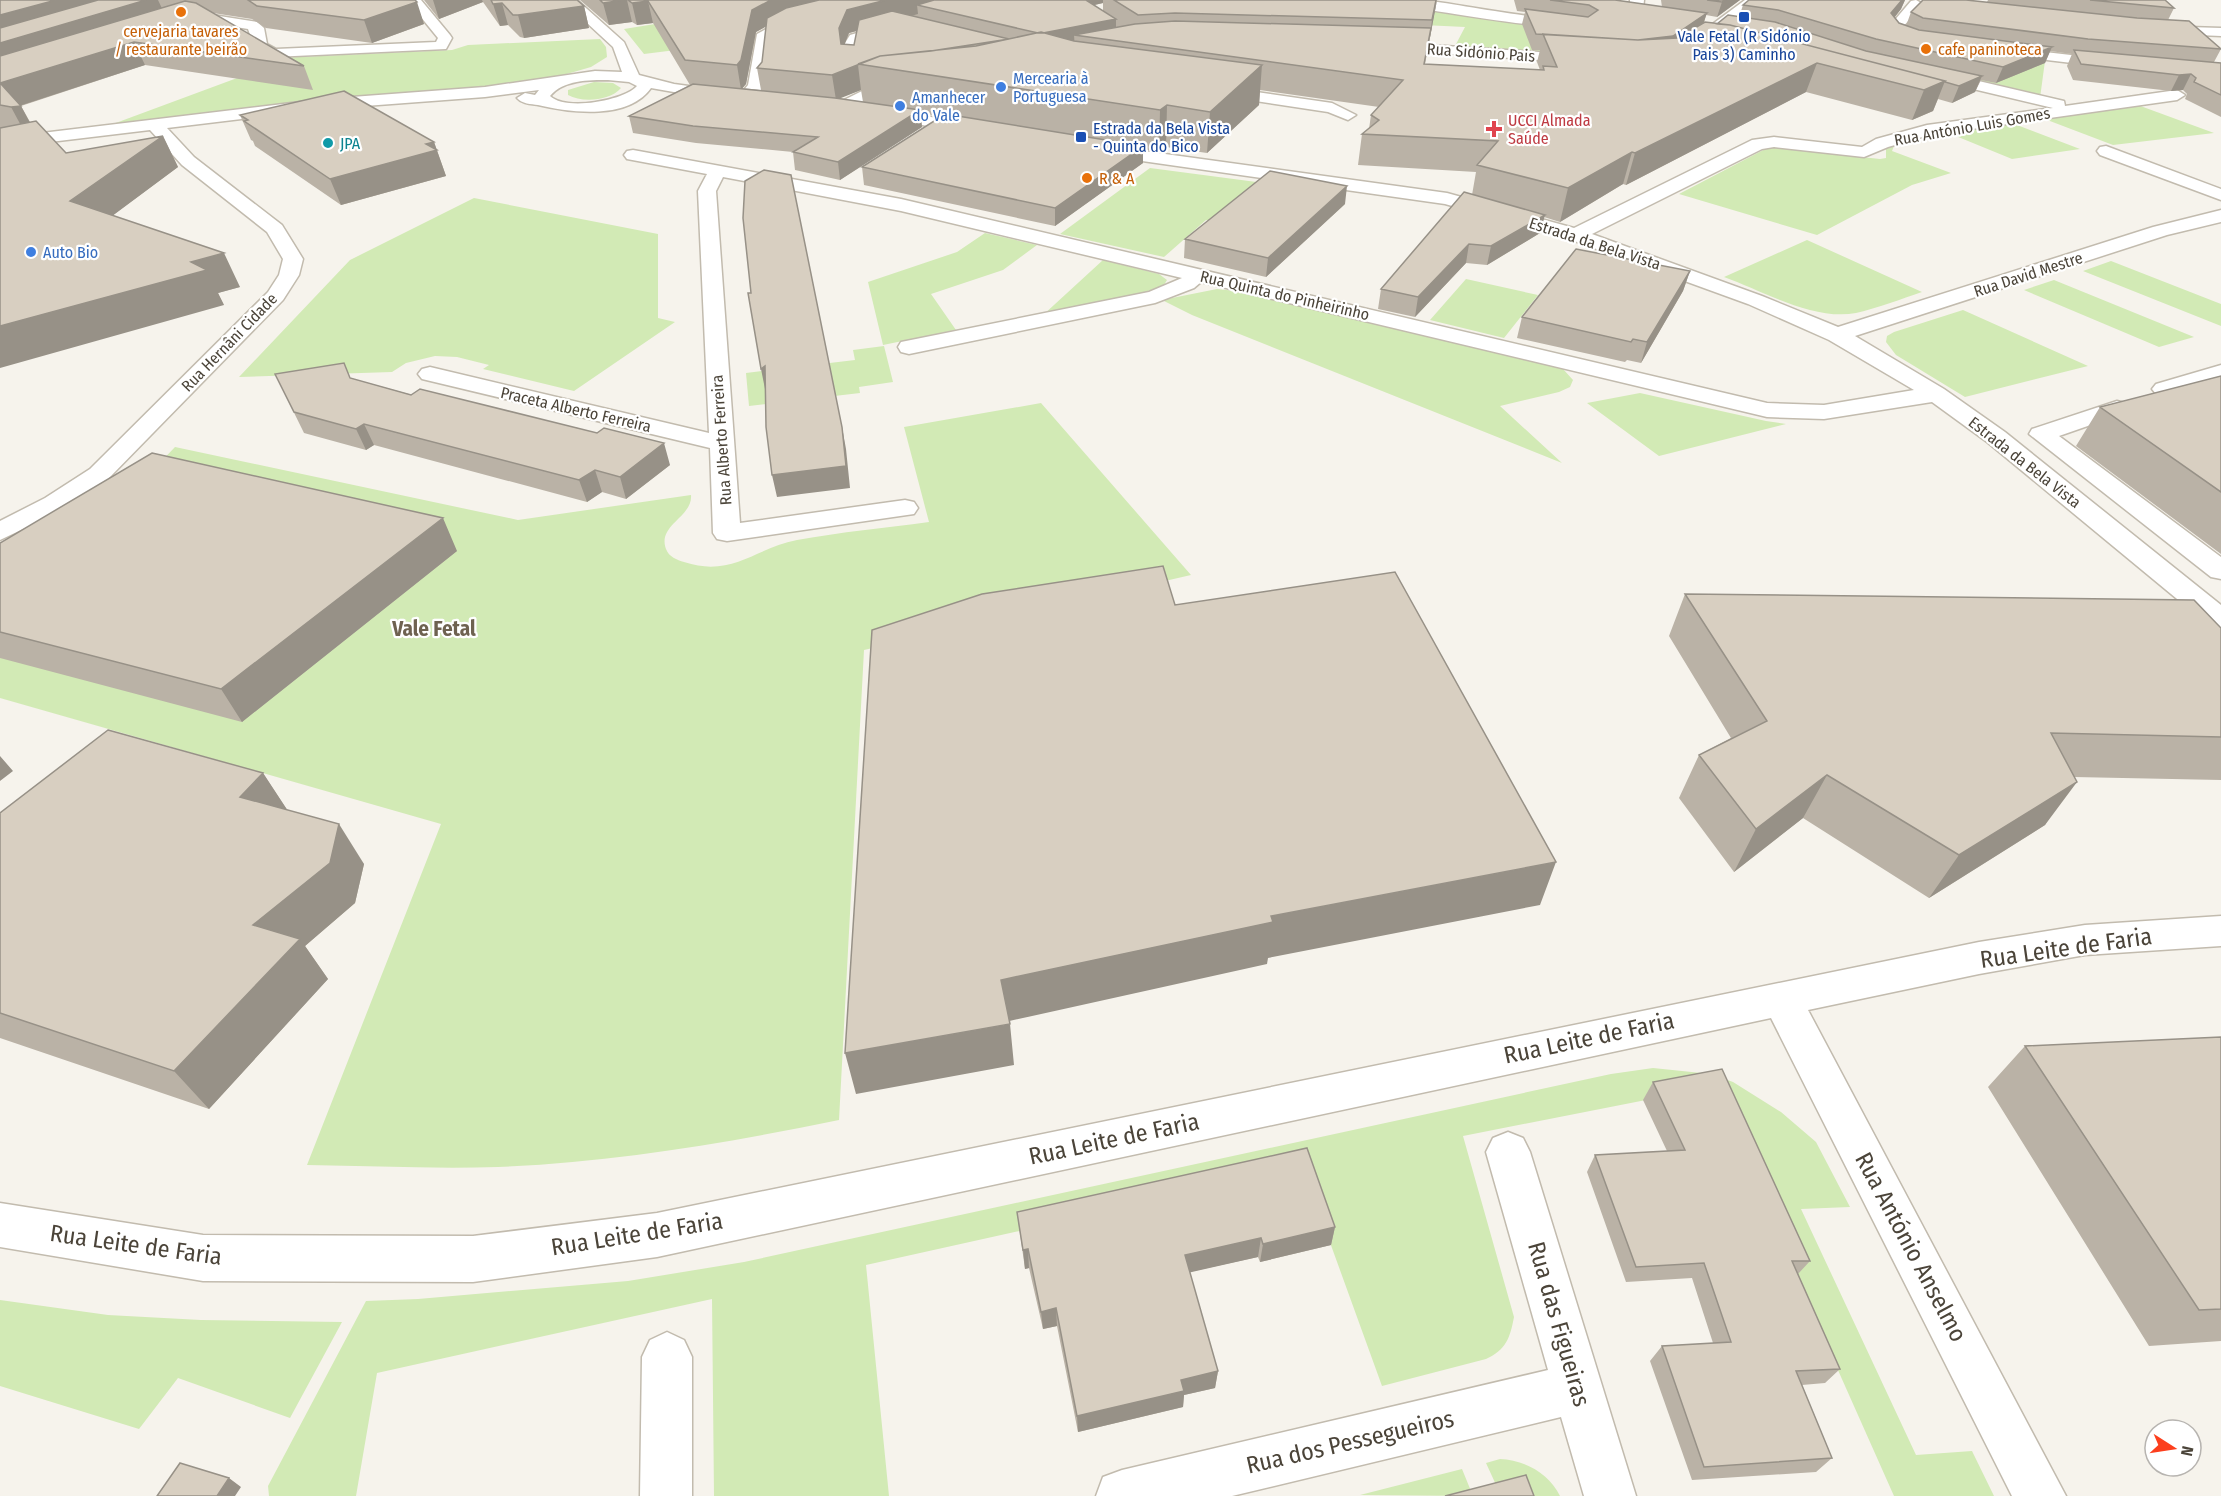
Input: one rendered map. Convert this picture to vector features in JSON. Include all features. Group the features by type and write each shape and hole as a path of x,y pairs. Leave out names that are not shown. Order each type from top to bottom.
{"street":[{"path":"170,10 252,25 257,28 260,46 273,53 441,46 445,38 414,0"},
{"path":"569,0 613,38 637,79 645,86 643,91 623,101"},
{"path":"1392,0 1590,27 1630,20 1640,7"},
{"path":"1382,12 1398,0"},
{"path":"1682,52 1753,0"},
{"path":"1900,2 1922,4 1891,32 1942,44"},
{"path":"198,16 228,6"},
{"path":"1614,8 1640,7"},
{"path":"746,97 756,86 762,37 784,25 815,17"},
{"path":"1701,19 1746,25"},
{"path":"851,64 852,43 855,38 893,27 916,27"},
{"path":"2139,30 2221,32"},
{"path":"1696,43 1714,46"},
{"name":"Rua Sidónio Pais","path":"1369,45 1596,60"},
{"path":"1988,50 2127,65"},
{"path":"546,102 542,97 544,92 610,62 621,53"},
{"path":"1918,72 2077,108"},
{"path":"0,143 325,104 453,94 604,75 637,79 691,92 728,96"},
{"path":"928,84 872,92 830,106 1001,134"},
{"path":"1196,89 1332,108 1348,115"},
{"path":"453,94 509,96 571,107 687,95 766,99"},
{"name":"Rua António Luis Gomes","path":"1576,235 1758,144 1774,142 1864,152 1882,142 1927,130 2177,95"},
{"path":"1959,111 1994,120"},
{"path":"924,136 943,124"},
{"name":"Rua Hernâni Cidade","path":"0,532 54,504 99,474 276,296 289,275 293,259 275,229 188,160 155,125"},
{"name":"Estrada da Bela Vista","path":"1082,147 1447,199 1576,235 1755,300 1837,335 1936,394 1996,437 2221,620"},
{"path":"2106,151 2221,195"},
{"name":"Rua Quinta do Pinheirinho","path":"633,155 837,192 1197,274 1767,410 1824,412 1936,394"},
{"name":"Rua Alberto Ferreira","path":"717,171 707,191 727,533 905,508"},
{"path":"837,192 856,180"},
{"name":"Rua David Mestre","path":"1837,335 2160,231 2221,216"},
{"path":"909,347 1155,297 1187,284 1197,274"},
{"path":"2217,429 2164,389 2221,372"},
{"name":"Praceta Alberto Ferreira","path":"430,374 722,444"},
{"path":"2117,408 2041,434 2221,571"},
{"name":"Rua Leite de Faria","path":"0,1225 203,1258 473,1259 657,1235 1781,998 2085,940 2221,931"},
{"name":"Rua António Anselmo","path":"1781,998 2040,1496"},
{"name":"Rua das Figueiras","path":"1508,1152 1610,1496"},
{"path":"666,1496 667,1357"},
{"name":"Rua dos Pessegueiros","path":"1122,1496 1577,1388"}],"green space":[{"path":"1405,6 1557,27 1555,52 1455,46 1465,27 1381,23"},
{"path":"680,20 732,43 644,54 624,29"},
{"path":"236,27 277,58 452,50 468,45 600,39 606,47 607,57 591,67 539,82 336,98 113,124 264,68"},
{"path":"2045,61 2040,98 1948,76"},
{"path":"594,82 613,83 621,88 610,96 596,99 574,98 568,95 568,90"},
{"path":"2135,104 2214,133 2113,145 2042,118"},
{"path":"2009,122 2080,149 2012,159 1946,132"},
{"path":"1894,146 1892,151 1951,173 1912,185 1817,235 1679,194 1769,147 1880,159 1886,158 1886,149"},
{"path":"1150,168 1264,183 1217,222 1206,220 1164,257 1060,234"},
{"path":"474,198 658,234 658,318 675,322 574,391 483,369 489,365 457,357 435,356 406,363 392,372 239,377 350,260"},
{"path":"985,233 1037,245 1003,270 931,294 956,330 883,345 868,282 957,252"},
{"path":"1807,240 1922,292 1856,313 1823,313 1772,297 1724,277"},
{"path":"1103,260 1159,274 1167,280 1164,285 1135,296 1042,316"},
{"path":"2111,261 2221,304 2221,326 2083,271"},
{"path":"1466,279 1538,295 1504,338 1430,320"},
{"path":"2054,280 2194,337 2159,347 2024,290"},
{"path":"1217,289 1245,292 1563,369 1573,380 1570,387 1559,392 1500,406 1562,463 1192,315 1162,300"},
{"path":"1963,310 2088,366 1965,397 1896,355 1886,342 1887,336 1894,332"},
{"path":"884,346 893,382 859,387 860,393 749,406 746,373 855,360 853,350"},
{"path":"1640,393 1786,424 1659,456 1587,403"},
{"path":"1041,403 1191,575 864,650 839,1120 670,1150 584,1161 451,1168 307,1165 441,824 0,698 0,563 152,471 175,447 518,520 691,495 687,509 666,534 667,552 681,561 701,566 716,566 743,560 797,540 929,522 904,427"},
{"path":"1653,1068 1711,1074 1733,1082 1781,1112 1816,1142 1850,1207 1801,1209 1916,1455 1972,1451 1994,1496 1894,1496 1712,1087 1463,1136 1514,1317 1511,1331 1503,1347 1486,1359 1382,1386 1303,1168 866,1265 889,1496 714,1496 712,1299 377,1373 356,1496 269,1496 268,1486 366,1301 418,1299 628,1281 744,1262 1611,1074"},
{"path":"0,1300 108,1315 201,1320 342,1322 290,1418 178,1378 139,1429 0,1386"},
{"path":"1500,1459 1518,1462 1535,1469 1543,1474 1560,1496 1516,1496 1497,1487 1486,1463"},
{"path":"1462,1469 1473,1496 1360,1495"}],"building":[{"path":"0,0 56,0 0,15"},
{"path":"98,0 146,0 0,43 0,28"},
{"path":"248,0 415,0 417,2 364,20 257,6"},
{"path":"491,0 577,0 584,6 513,15 502,3 493,4"},
{"path":"600,0 624,0 603,3"},
{"path":"628,0 771,0 752,10 741,60 737,65 685,60 648,1 632,3"},
{"path":"819,0 886,0 847,10 839,28 841,44 854,45 859,20 892,11 1009,39 880,56 832,75 757,68 762,62 767,18 786,8"},
{"path":"934,0 1086,0 1116,19 1038,33 917,5"},
{"path":"1114,0 1436,0 1432,20 1175,13 1138,15"},
{"path":"1550,0 1615,0 1707,13 1673,36 1638,40 1536,34 1525,9 1588,17 1598,10 1589,5"},
{"path":"1749,0 1902,0 1891,13 1899,23 1919,30 2052,47 2003,67 1876,39 1778,10 1743,5"},
{"path":"1923,0 1966,0 2137,18 2189,21 2221,49 2088,39 1923,18 1911,12"},
{"path":"2090,0 2165,0 2174,8"},
{"path":"185,1 196,3 304,66 134,42 0,83 0,56"},
{"path":"1728,15 1775,22 1866,51 1982,76 1959,86 1730,25 1717,24"},
{"path":"1175,21 1431,28 1424,64 1544,70 1543,66 1557,67 1543,34 1638,40 1678,38 1705,22 1730,25 1945,81 1924,90 1817,63 1635,153 1632,152 1568,188 1477,165 1498,141 1362,134 1379,120 1371,115 1403,80 1074,35 1135,24"},
{"path":"1041,32 1074,41 1262,65 1210,112 1167,105 1160,110 858,64 880,56 976,46"},
{"path":"2074,50 2221,63 2221,95 2194,82 2196,78 2191,74 2179,75 2081,64"},
{"path":"0,83 21,106 0,105"},
{"path":"693,84 835,98 920,110 838,162 793,152 818,137 693,126 629,116"},
{"path":"344,91 434,142 426,144 437,150 330,179 244,121 248,120 240,115"},
{"path":"945,114 1143,146 1055,208 862,167"},
{"path":"36,121 66,153 163,136 70,201 224,253 191,262 207,270 0,326 0,128"},
{"path":"764,170 791,175 842,427 846,466 772,475 766,427 765,366 761,369 748,293 751,293 743,218 745,181"},
{"path":"1270,171 1347,186 1268,258 1185,239"},
{"path":"1464,192 1545,215 1491,246 1469,244 1418,297 1381,289"},
{"path":"1576,249 1690,271 1647,342 1633,339 1631,342 1522,317"},
{"path":"344,363 350,378 411,395 420,389 597,433 604,428 664,443 620,477 595,470 579,480 364,424 356,429 294,412 275,374"},
{"path":"2221,376 2221,492 2100,407"},
{"path":"152,453 443,518 221,689 0,632 0,543"},
{"path":"1163,566 1175,605 1395,572 1556,862 1271,916 1273,922 1001,980 1010,1024 845,1053 872,630 982,594"},
{"path":"1685,594 2194,600 2221,628 2221,737 2051,733 2077,782 1959,855 1827,775 1756,829 1699,755 1767,721"},
{"path":"108,730 263,773 240,797 339,824 330,863 253,925 300,939 174,1071 0,1013 0,813"},
{"path":"2221,1037 2221,1309 2199,1310 2025,1046"},
{"path":"1722,1069 1810,1261 1792,1261 1840,1369 1796,1371 1832,1458 1704,1467 1662,1346 1731,1342 1704,1263 1636,1267 1595,1155 1685,1150 1653,1082"},
{"path":"1307,1148 1335,1227 1263,1244 1261,1238 1185,1255 1218,1371 1181,1380 1184,1391 1077,1416 1056,1308 1041,1312 1028,1249 1023,1250 1017,1212"},
{"path":"180,1463 229,1478 217,1496 157,1496"},
{"path":"1526,1475 1534,1496 1445,1496"}],"place":[{"name":"cervejaria tavares / restaurante beirão","path":"181,12"},
{"name":"Vale Fetal (R Sidónio Pais 3) Caminho","path":"1744,17"},
{"name":"cafe paninoteca","path":"1926,49"},
{"name":"Mercearia à Portuguesa","path":"1001,87"},
{"name":"Amanhecer do Vale","path":"900,106"},
{"name":"UCCI Almada Saúde","path":"1494,129"},
{"name":"Estrada da Bela Vista - Quinta do Bico","path":"1081,137"},
{"name":"JPA","path":"328,143"},
{"name":"R & A","path":"1087,178"},
{"name":"Auto Bio","path":"31,252"}],"district":[{"name":"Vale Fetal","path":"434,629"}]}
